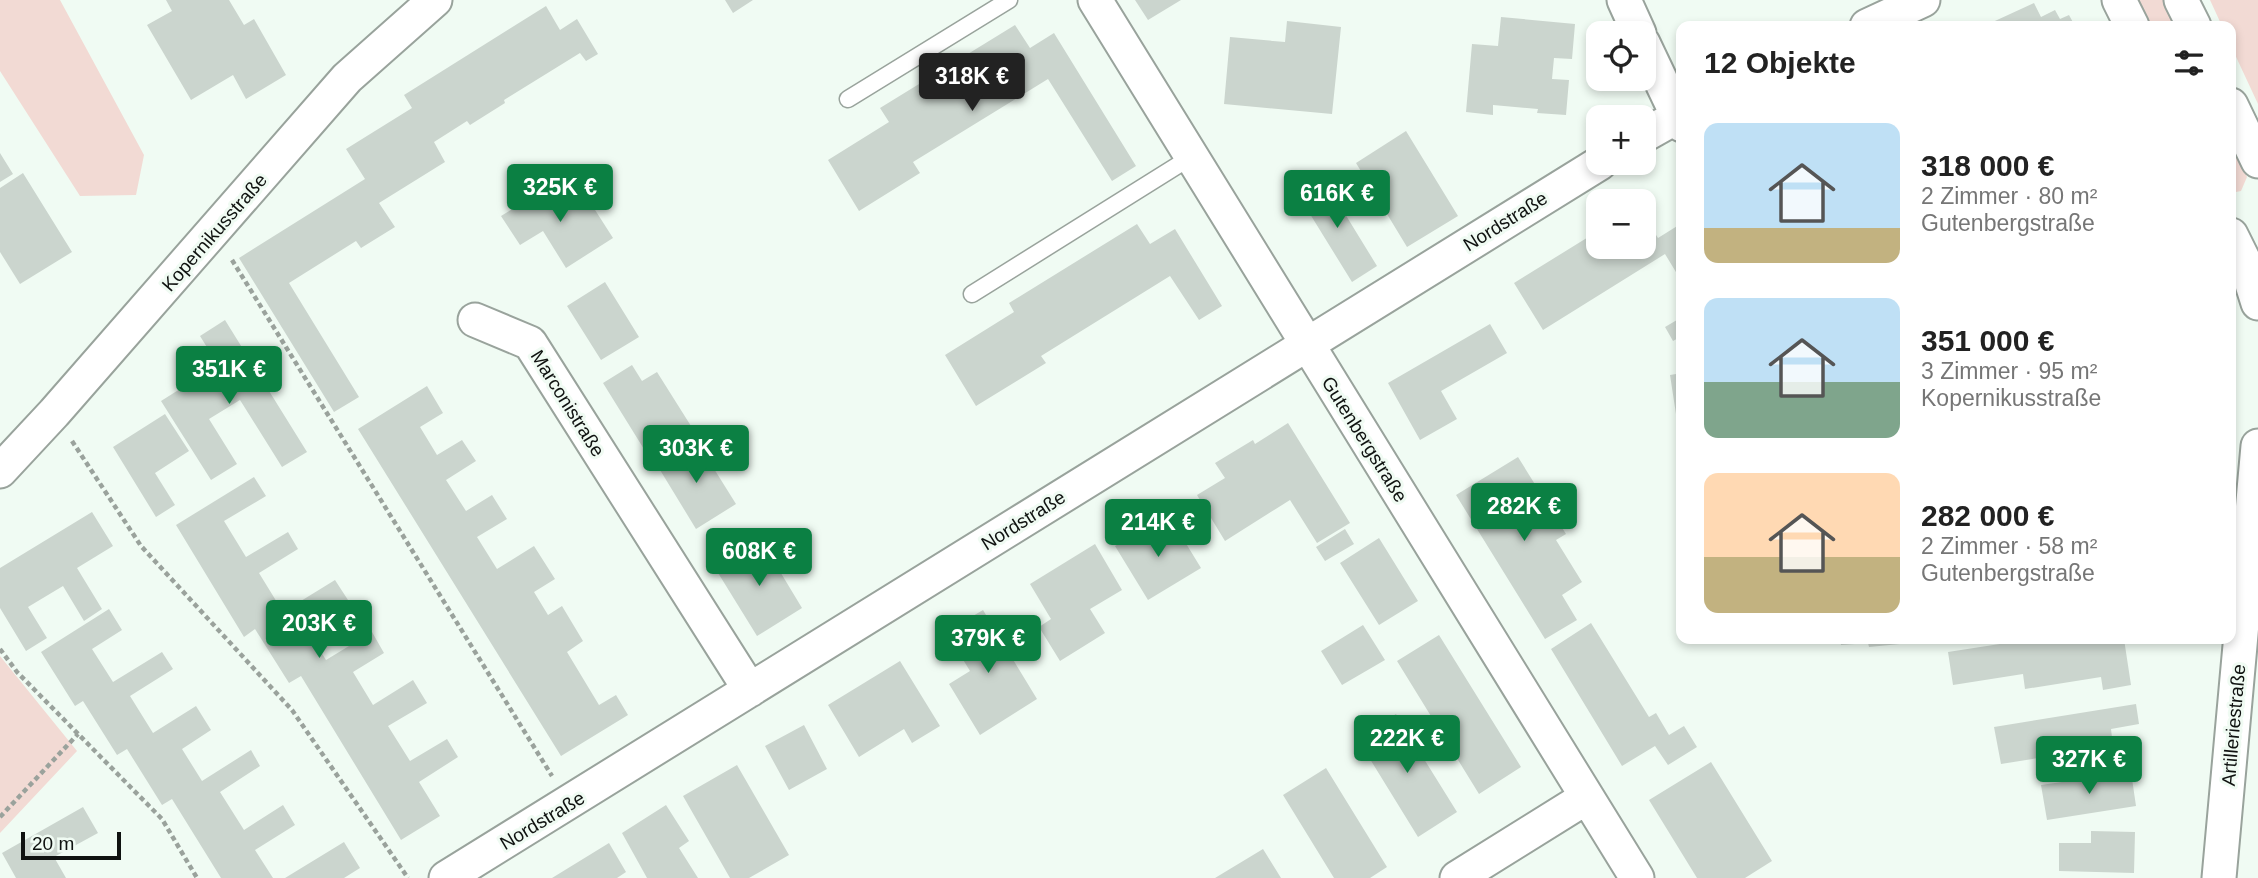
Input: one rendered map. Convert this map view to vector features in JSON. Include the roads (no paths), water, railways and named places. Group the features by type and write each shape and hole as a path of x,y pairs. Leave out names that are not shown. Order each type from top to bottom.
{"street":[{"name":"Kopernikusstraße","path":"0,471 214,232 347,78 435,0"},
{"name":"Gutenbergstraße","path":"1095,0 1637,878"},
{"path":"1624,0 1634,21"},
{"path":"1878,21 1923,0"},
{"path":"2119,0 2130,21"},
{"path":"2181,0 2192,21"},
{"path":"1656,69 1676,110"},
{"path":"2236,116 2258,162"},
{"path":"1656,130 1676,120"},
{"name":"Nordstraße","path":"446,878 1586,172"},
{"path":"2236,241 2252,262 2258,303"},
{"name":"Marconistraße","path":"475,320 530,343 750,690"},
{"name":"Artilleriestraße","path":"2219,878 2258,446"},
{"path":"1457,878 1587,797"}],"lane":[{"path":"848,99 1009,0"},
{"path":"972,295 1191,157"}]}
